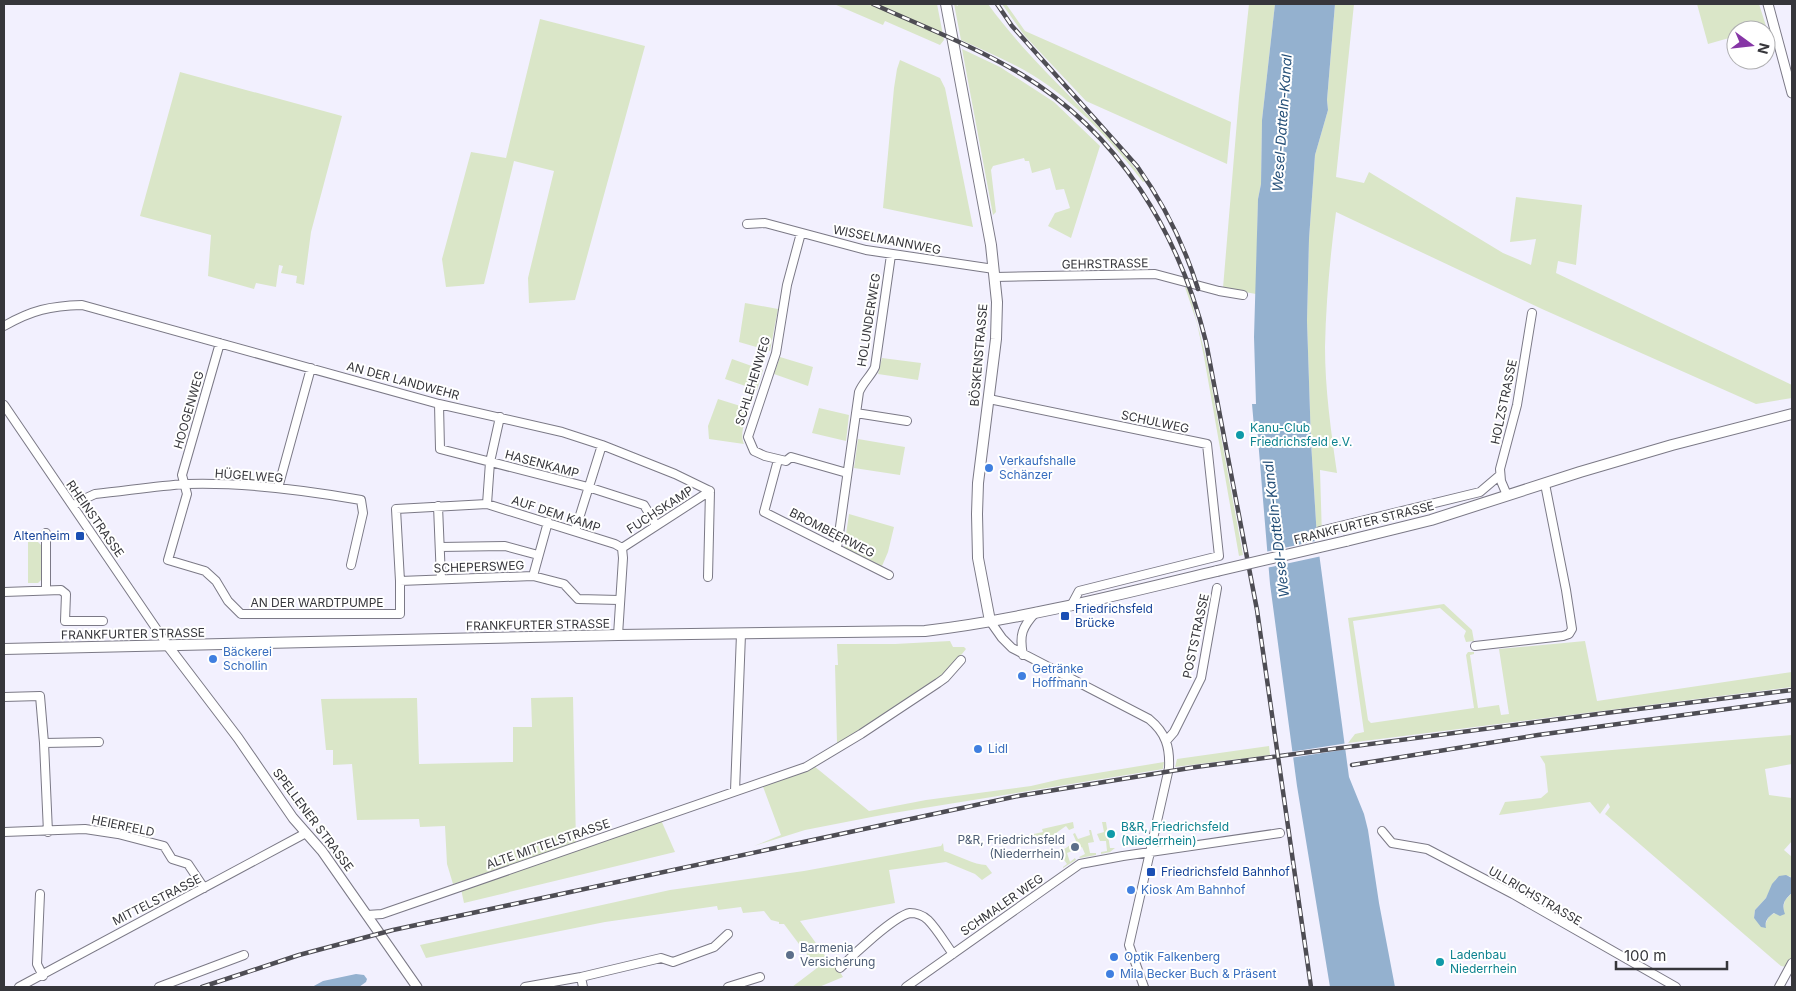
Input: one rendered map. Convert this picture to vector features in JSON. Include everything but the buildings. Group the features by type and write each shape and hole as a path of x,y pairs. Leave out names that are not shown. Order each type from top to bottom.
{"main road":[{"name":"BÖSKENSTRASSE","path":"946,4 995,273 997,302 996,339 978,483 977,516 978,558 990,620"},
{"name":"FRANKFURTER STRASSE","path":"4,649 618,635 896,632 974,625 990,620 1071,606 1431,520 1672,445 1792,414"}],"street":[{"path":"1768,4 1792,93"},
{"name":"WISSELMANNWEG","path":"747,224 765,223 891,255 995,273"},
{"name":"SCHLEHENWEG","path":"801,233 787,285 776,353 748,437 754,451 778,460 786,461 791,457 847,473"},
{"name":"HOLUNDERWEG","path":"838,548 859,392 875,367 891,255"},
{"name":"GEHRSTRASSE","path":"995,273 1155,274 1243,295"},
{"name":"AN DER LANDWEHR","path":"4,326 24,314 57,306 82,305 439,404 562,432 602,445 675,474 710,491"},
{"name":"HOLZSTRASSE","path":"1500,475 1517,405 1532,313"},
{"name":"HOOGENWEG","path":"184,484 182,475 220,342"},
{"path":"278,488 311,368"},
{"name":"SCHULWEG","path":"989,399 1207,444 1219,556 1079,591 1071,606"},
{"name":"HASENKAMP","path":"439,404 440,449 588,488 644,505 656,525"},
{"name":"RHEINSTRASSE","path":"4,405 168,646"},
{"path":"856,414 907,422"},
{"name":"HASENKAMP","path":"487,504 490,462 500,417"},
{"path":"575,531 602,445"},
{"name":"BROMBEERWEG","path":"778,460 764,512 889,575"},
{"path":"1500,475 1507,495"},
{"name":"FRANKFURTER STRASSE","path":"1320,531 1480,492 1500,475"},
{"name":"HÜGELWEG","path":"73,506 95,494 184,484 232,484 278,488 317,492 361,500 363,512 351,564"},
{"name":"AN DER WARDTPUMPE","path":"184,484 186,494 168,560 206,571 216,581 228,601 241,614 400,614 396,509"},
{"path":"1475,646 1563,636 1572,629 1545,484"},
{"path":"708,577 710,491"},
{"name":"FUCHSKAMP","path":"622,548 710,491"},
{"name":"AUF DEM KAMP","path":"396,509 487,504 548,522 622,548"},
{"path":"438,506 441,579"},
{"name":"SCHEPERSWEG","path":"400,581 532,576 548,522"},
{"path":"46,533 46,590"},
{"path":"440,547 505,546 538,555"},
{"path":"618,635 622,548"},
{"path":"532,576 564,584 578,599 619,600"},
{"name":"POSTSTRASSE","path":"1167,740 1174,732 1201,678 1217,588"},
{"path":"4,592 61,590 66,594 66,621 103,621"},
{"path":"1023,655 1020,639 1022,631 1036,612"},
{"path":"990,620 1002,638 1012,648 1149,719 1158,727 1167,740 1170,753 1169,768 1129,946 1144,987"},
{"path":"736,791 741,634"},
{"name":"SPELLENER STRASSE","path":"168,646 238,738 293,818 322,850 417,987"},
{"name":"ALTE MITTELSTRASSE","path":"367,915 382,914 806,767 938,683 961,660"},
{"path":"4,697 40,696 48,832"},
{"path":"44,743 99,742"},
{"name":"HEIERFELD","path":"4,832 93,830 118,834 164,846 172,859 188,864 204,888"},
{"name":"MITTELSTRASSE","path":"19,987 43,976 96,944 306,832"},
{"name":"ULLRICHSTRASSE","path":"1382,832 1392,843 1427,849 1513,894 1676,987"},
{"path":"1149,852 1280,833"},
{"name":"SCHMALER WEG","path":"906,987 1080,864 1149,852"},
{"path":"40,894 37,964 43,976"},
{"path":"840,968 865,944 909,914 916,914 928,920 952,954"},
{"path":"526,987 581,977 661,958 673,962 714,947 728,934"},
{"path":"159,987 244,955"},
{"path":"1779,987 1792,963"},
{"path":"728,987 760,976"},
{"path":"581,977 583,987"}],"green space":[{"path":"834,4 937,4 944,40 940,45 885,21 883,25"},
{"path":"954,4 958,6 958,4 988,4 1025,50 1107,135 1145,181 1143,182 1100,131 1049,86 1028,72 961,40"},
{"path":"1002,4 1006,4 1025,31 1231,122 1227,164 1086,101 1024,35"},
{"path":"1249,4 1275,4 1262,120 1256,294 1223,288"},
{"path":"1335,4 1354,4 1336,177 1364,183 1369,172 1503,253 1531,265 1536,239 1510,242 1516,197 1582,205 1576,265 1558,261 1556,273 1792,385 1792,398 1756,404 1542,309 1336,212 1326,313 1325,363 1337,473 1320,470 1322,537 1317,538 1311,442 1307,321 1309,239 1315,155 1328,110 1327,100"},
{"path":"1697,4 1759,4 1764,20 1726,20 1726,39 1708,44"},
{"path":"540,19 645,46 575,300 529,303 528,278 554,171 514,161 484,284 446,287 442,259 471,152 506,158"},
{"path":"962,49 1000,67 1054,102 1100,146 1071,238 1048,226 1055,213 1070,208 1064,189 1056,190 1050,168 1032,173 1029,161 1025,161 1024,158 993,166 991,170 996,212 993,215"},
{"path":"900,60 940,78 945,88 973,227 883,208 894,88"},
{"path":"180,72 342,116 311,232 304,285 296,283 297,276 281,273 283,266 279,265 276,287 256,283 254,289 208,276 211,235 140,216"},
{"path":"1184,284 1186,284 1189,291 1207,361 1243,555 1239,556 1204,357 1197,323"},
{"path":"745,303 778,309 770,351 739,342"},
{"path":"780,357 813,367 808,386 774,374"},
{"path":"882,358 921,363 918,380 878,374"},
{"path":"732,359 763,370 757,390 725,379"},
{"path":"718,399 750,409 742,435 744,444 709,439 708,426"},
{"path":"819,408 849,415 846,441 812,433"},
{"path":"858,439 905,447 900,475 854,468"},
{"path":"849,514 894,527 888,552 882,566 844,548"},
{"path":"28,542 38,542 42,546 43,578 38,583 28,583"},
{"path":"1444,604 1472,630 1474,641 1466,642 1464,636 1466,631 1440,608 1353,621 1368,720 1371,723 1474,708 1466,655 1468,652 1474,652 1474,654 1470,655 1478,708 1499,705 1501,715 1509,714 1499,649 1585,641 1597,701 1792,672 1792,687 1348,743 1355,734 1364,732 1348,618"},
{"path":"950,641 953,647 964,647 966,649 945,675 868,726 813,759 837,743 835,665 838,665 837,644 895,644"},
{"path":"573,697 576,843 453,884 447,864 445,826 420,827 419,819 357,820 352,764 333,765 333,750 326,750 321,699 417,698 419,764 513,762 513,727 532,727 531,698"},
{"path":"1792,735 1792,764 1765,769 1769,795 1792,798 1792,841 1784,850 1792,857 1792,878 1789,876 1776,879 1766,898 1755,910 1754,918 1765,925 1769,916 1783,909 1785,900 1792,893 1792,956 1786,967 1781,966 1605,814 1610,807 1608,803 1600,814 1590,802 1499,815 1505,802 1541,798 1548,792 1545,764 1540,756"},
{"path":"1269,746 1270,755 1175,767 1177,759"},
{"path":"1164,762 1163,769 887,814 805,830 754,846 781,835 762,784 814,766 869,811 926,800 1031,786 1061,779"},
{"path":"661,820 675,852 464,903 461,889"},
{"path":"1073,822 1074,828 1069,830 1066,826 1046,840 1048,843 1046,845 1041,840 1030,843 1029,835 1043,832 1042,829"},
{"path":"1102,822 1106,822 1110,848 1115,848 1110,852 1101,854 1101,852 1107,851 1106,841 1100,841 1097,834 1104,832"},
{"path":"1089,830 1091,830 1094,842 1088,843 1090,853 1096,853 1096,855 1080,858 1085,854 1082,847 1067,853 1070,862 1075,858 1076,860 1063,868 1067,864 1062,857 1058,860 1051,851 1053,850 1057,854 1076,841 1073,834 1075,833 1078,839 1090,835"},
{"path":"943,843 944,851 971,862 986,865 992,873 982,880 975,874 946,862 889,870 895,903 800,921 831,964 837,967 843,977 819,987 792,987 817,968 784,924 771,920 764,911 743,913 741,907 718,910 717,906 605,922 426,958 420,945 670,890 804,871 941,846"}],"water":[{"name":"Wesel-Datteln-Kanal","path":"1275,4 1335,4 1327,100 1328,110 1315,155 1309,239 1307,321 1311,442 1317,538 1349,777 1364,814 1368,830 1379,903 1395,987 1330,987 1297,786 1270,584 1257,427 1254,427 1252,404 1256,404 1254,337 1262,120"},
{"path":"1786,875 1792,878 1792,893 1784,902 1785,914 1780,916 1774,913 1767,919 1766,928 1761,927 1754,918 1755,910 1766,898 1772,884 1779,876"},
{"path":"356,974 364,975 367,979 359,987 312,987 323,981"}],"pier":[{"path":"1320,540 1322,556 1266,568 1265,552"},
{"path":"1348,743 1348,749 1290,758 1290,752"}],"railway":[{"path":"873,4 985,54 1021,74 1056,98 1087,125 1115,156 1140,189 1161,225 1179,262 1206,342 1257,610 1311,987"},
{"path":"997,4 1012,26 1137,166 1156,195 1172,225 1198,289"},
{"path":"202,987 299,955 393,930 1018,796 1196,767 1792,690"},
{"path":"1352,765 1538,735 1792,700"}],"place":[{"name":"Kanu-Club Friedrichsfeld e.V.","path":"1240,435"},
{"name":"Verkaufshalle Schänzer","path":"989,468"},
{"name":"Altenheim","path":"80,536"},
{"name":"Friedrichsfeld Brücke","path":"1065,616"},
{"name":"Bäckerei Schollin","path":"213,659"},
{"name":"Getränke Hoffmann","path":"1022,676"},
{"name":"Lidl","path":"978,749"},
{"name":"B&R, Friedrichsfeld (Niederrhein)","path":"1111,834"},
{"name":"P&R, Friedrichsfeld (Niederrhein)","path":"1075,847"},
{"name":"Friedrichsfeld Bahnhof","path":"1151,872"},
{"name":"Kiosk Am Bahnhof","path":"1131,890"},
{"name":"Barmenia Versicherung","path":"790,955"},
{"name":"Optik Falkenberg","path":"1114,957"},
{"name":"Ladenbau Niederrhein","path":"1440,962"},
{"name":"Mila Becker Buch & Präsent","path":"1110,974"}]}
